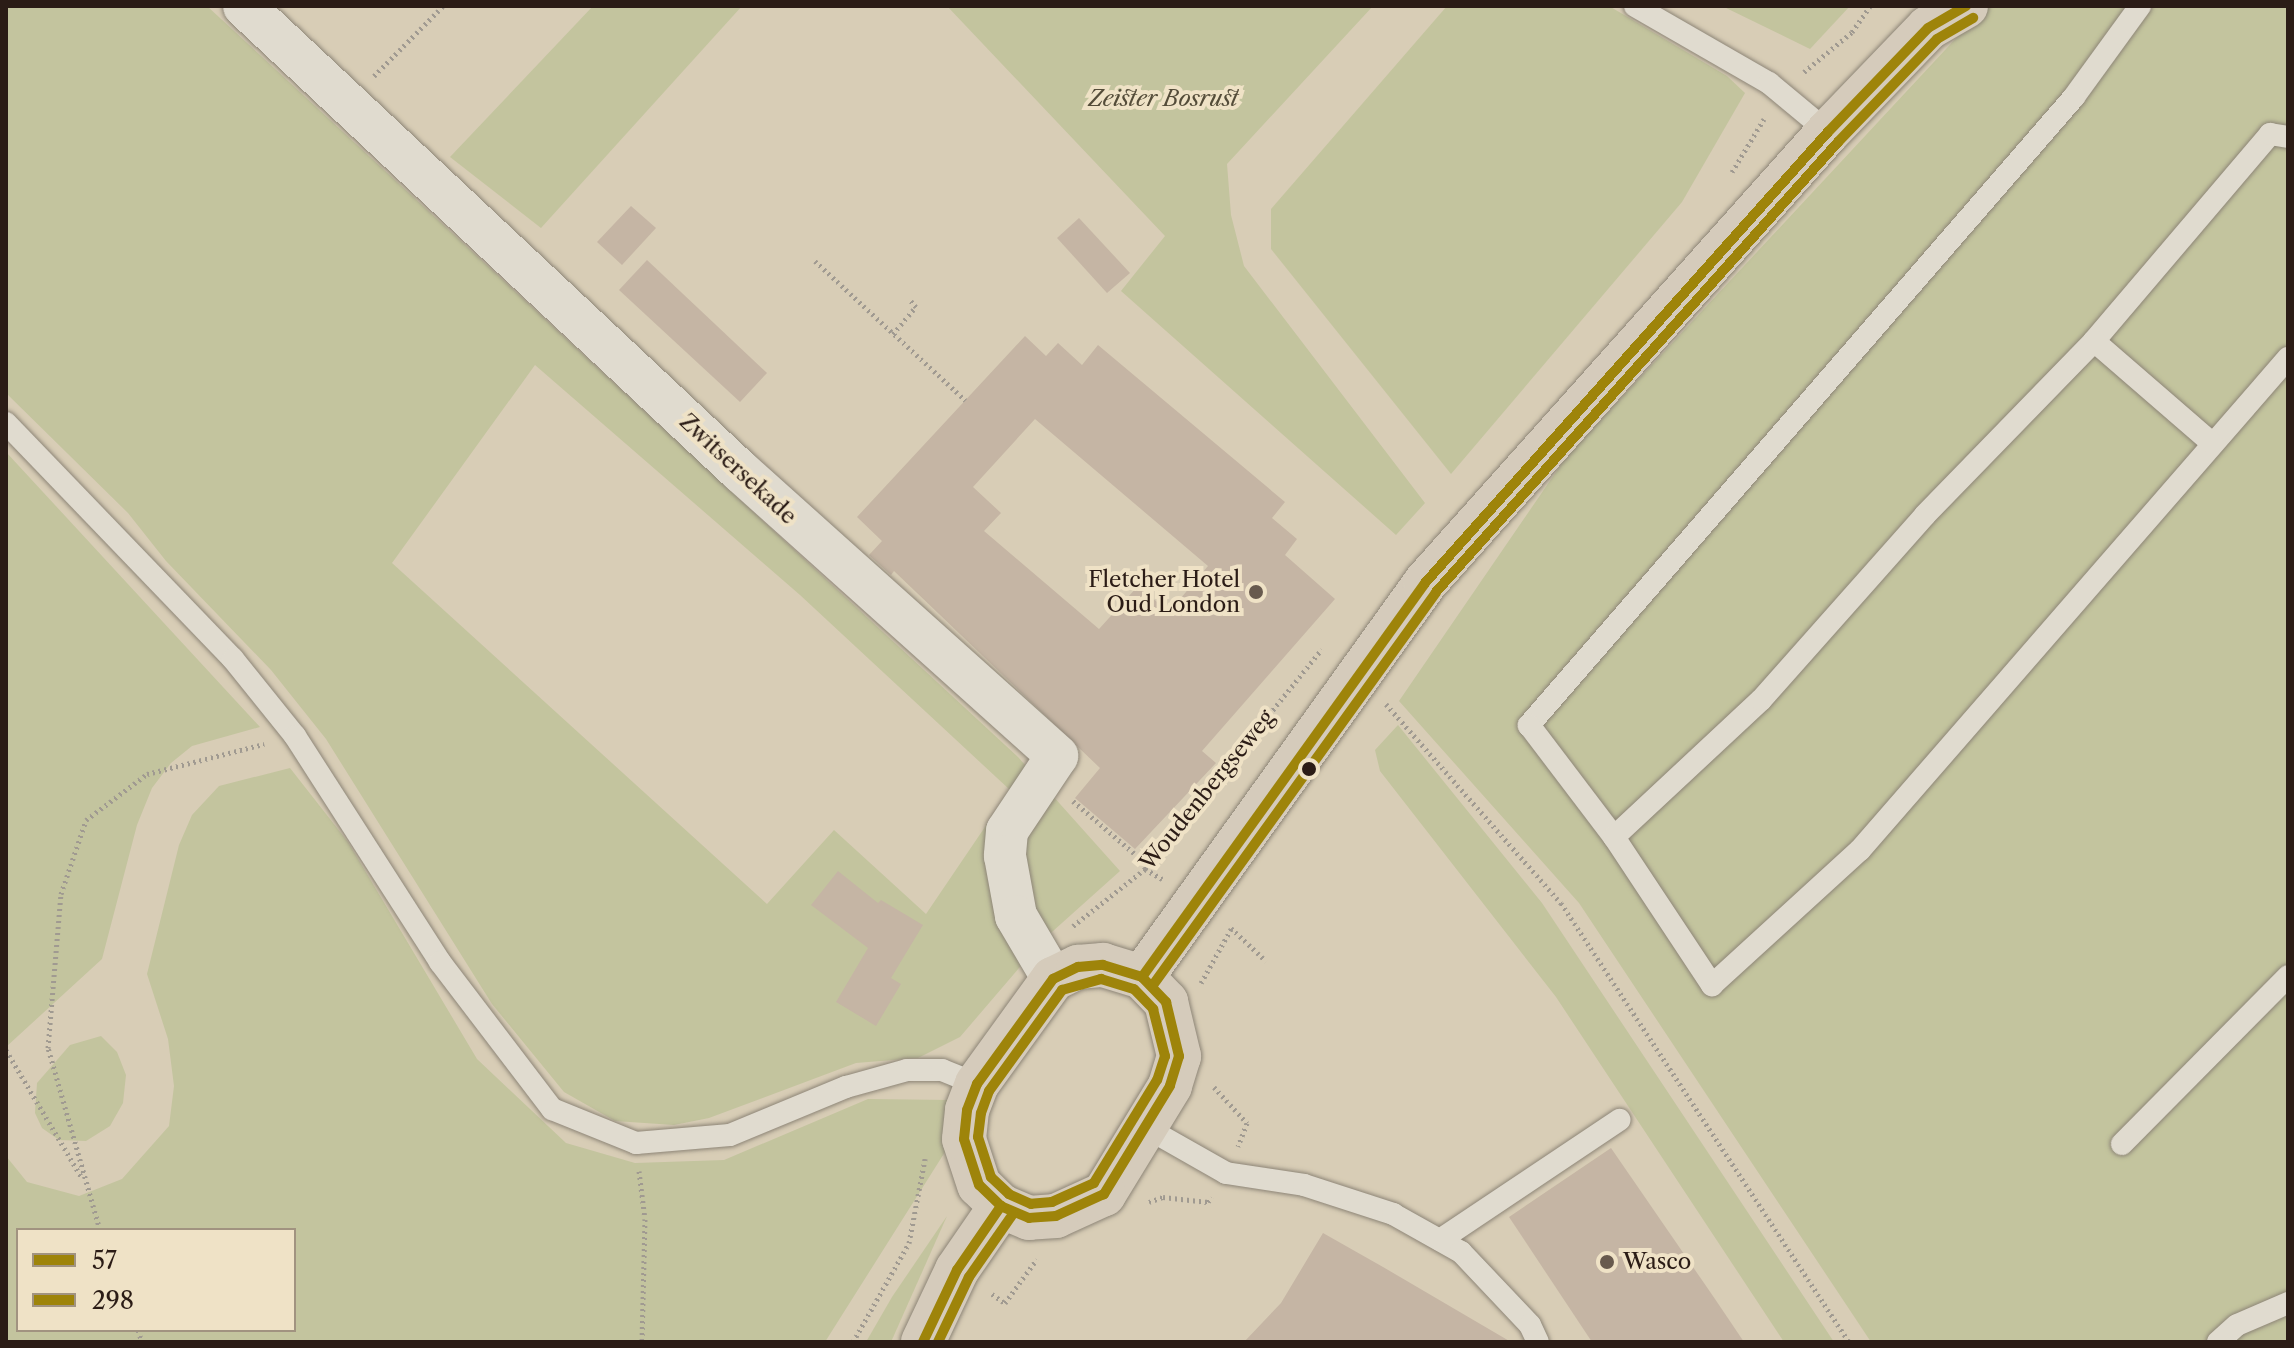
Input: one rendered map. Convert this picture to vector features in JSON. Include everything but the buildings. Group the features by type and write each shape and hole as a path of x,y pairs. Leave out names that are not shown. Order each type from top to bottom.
{"main road":[{"path":"1142,977 1425,583 1934,17 1966,6"},
{"path":"1103,965 1142,977 1166,1002 1179,1056 1170,1086 1104,1194 1084,1207 1029,1218 1001,1206 969,1166 964,1139 977,1084 1046,966 1103,965"},
{"path":"923,1342 957,1270 1001,1206"}],"street":[{"name":"Zwitsersekade","path":"244,6 741,472 1057,756"},
{"path":"1046,966 1016,916 1007,876 1007,831 1057,756"}],"lane":[{"path":"1635,6 1769,83 1828,132"},
{"path":"2140,6 2074,97 1529,725 1614,837 1712,985 1860,850 2288,358"},
{"path":"1614,837 1761,700 1925,515 2094,341 2270,134 2288,137"},
{"path":"2094,341 2213,444"},
{"path":"6,423 233,659 295,736 440,962 552,1109 636,1143 730,1135 846,1087 907,1070 942,1070 977,1084"},
{"path":"2122,1144 2288,976"},
{"path":"1440,1240 1619,1120"},
{"path":"1145,1127 1226,1173 1304,1185 1393,1214 1461,1252 1530,1325 1538,1342"},
{"path":"2218,1342 2237,1325 2288,1303"}],"path":[{"path":"348,103 443,6"},
{"path":"815,261 965,400"},
{"path":"893,334 916,307 911,301"},
{"name":"Woudenbergseweg","path":"1046,966 1148,865 1325,645 1357,676"},
{"path":"1357,676 1423,740 1561,903 1849,1342"},
{"path":"99,1228 48,1048 61,894 86,820 147,774 295,736"},
{"path":"1057,756 1070,800 1148,865"},
{"path":"1231,928 1266,961"},
{"path":"6,1050 87,1186"},
{"path":"636,1143 645,1219 642,1342"},
{"path":"853,1342 909,1243"}],"green space":[{"path":"6,6 207,6 1018,757 1120,871 1043,940 960,1037 918,1058 856,1063 709,1118 674,1125 615,1121 564,1092 492,1004 326,739 271,670 166,561 128,513 6,393","holes":["535,365 800,595 1010,790 926,914 834,830 767,904 392,563"]},
{"path":"593,6 742,6 541,228 450,157"},
{"name":"Zeister Bosrust","path":"947,6 1373,6 1227,164 1231,215 1244,266 1425,503 1396,535 1121,291 1165,236"},
{"path":"1447,6 1609,6 1727,76 1745,93 1682,202 1451,474 1271,249 1271,209"},
{"path":"1722,6 1850,6 1810,49"},
{"path":"1986,6 2288,6 2288,1342 1871,1342 1579,903 1399,701 1567,456"},
{"path":"6,452 260,727 192,746 171,763 152,788 137,825 102,959 6,1047"},
{"path":"1398,725 1542,903 1834,1342 1784,1342 1556,997 1380,771 1375,750"},
{"path":"290,768 348,842 477,1059 566,1143 635,1163 724,1160 868,1099 951,1100 957,1133 825,1342 6,1342 6,1156 27,1182 79,1196 122,1179 169,1126 174,1086 168,1039 147,974 179,845 192,815 219,786"},
{"path":"101,1036 117,1052 126,1075 123,1103 110,1126 86,1141 59,1140 42,1128 35,1113 37,1083 70,1045"},
{"path":"947,1216 891,1342 866,1342 892,1297"}],"transit line":[{"name":"57","path":"1142,977 1425,583 1828,132 1928,28 1966,6"},
{"name":"298","path":"1153,985 1436,592 1838,142 1937,39 1973,18"},
{"name":"57","path":"1103,965 1142,977 1166,1002 1179,1056 1170,1086 1104,1194 1056,1216 1029,1218 1001,1206 979,1185 964,1139 967,1110 977,1084 1053,979 1078,967 1103,965"},
{"name":"298","path":"1101,979 1134,989 1153,1009 1165,1056 1157,1080 1094,1183 1052,1202 1031,1204 1009,1194 991,1177 978,1137 981,1113 989,1091 1062,990 1101,979"},
{"name":"57","path":"923,1342 957,1270 1001,1206"},
{"name":"298","path":"938,1342 969,1277 1013,1214"}],"place":[{"name":"Fletcher Hotel Oud London","path":"1256,592"},
{"name":"Wasco","path":"1607,1262"}]}
